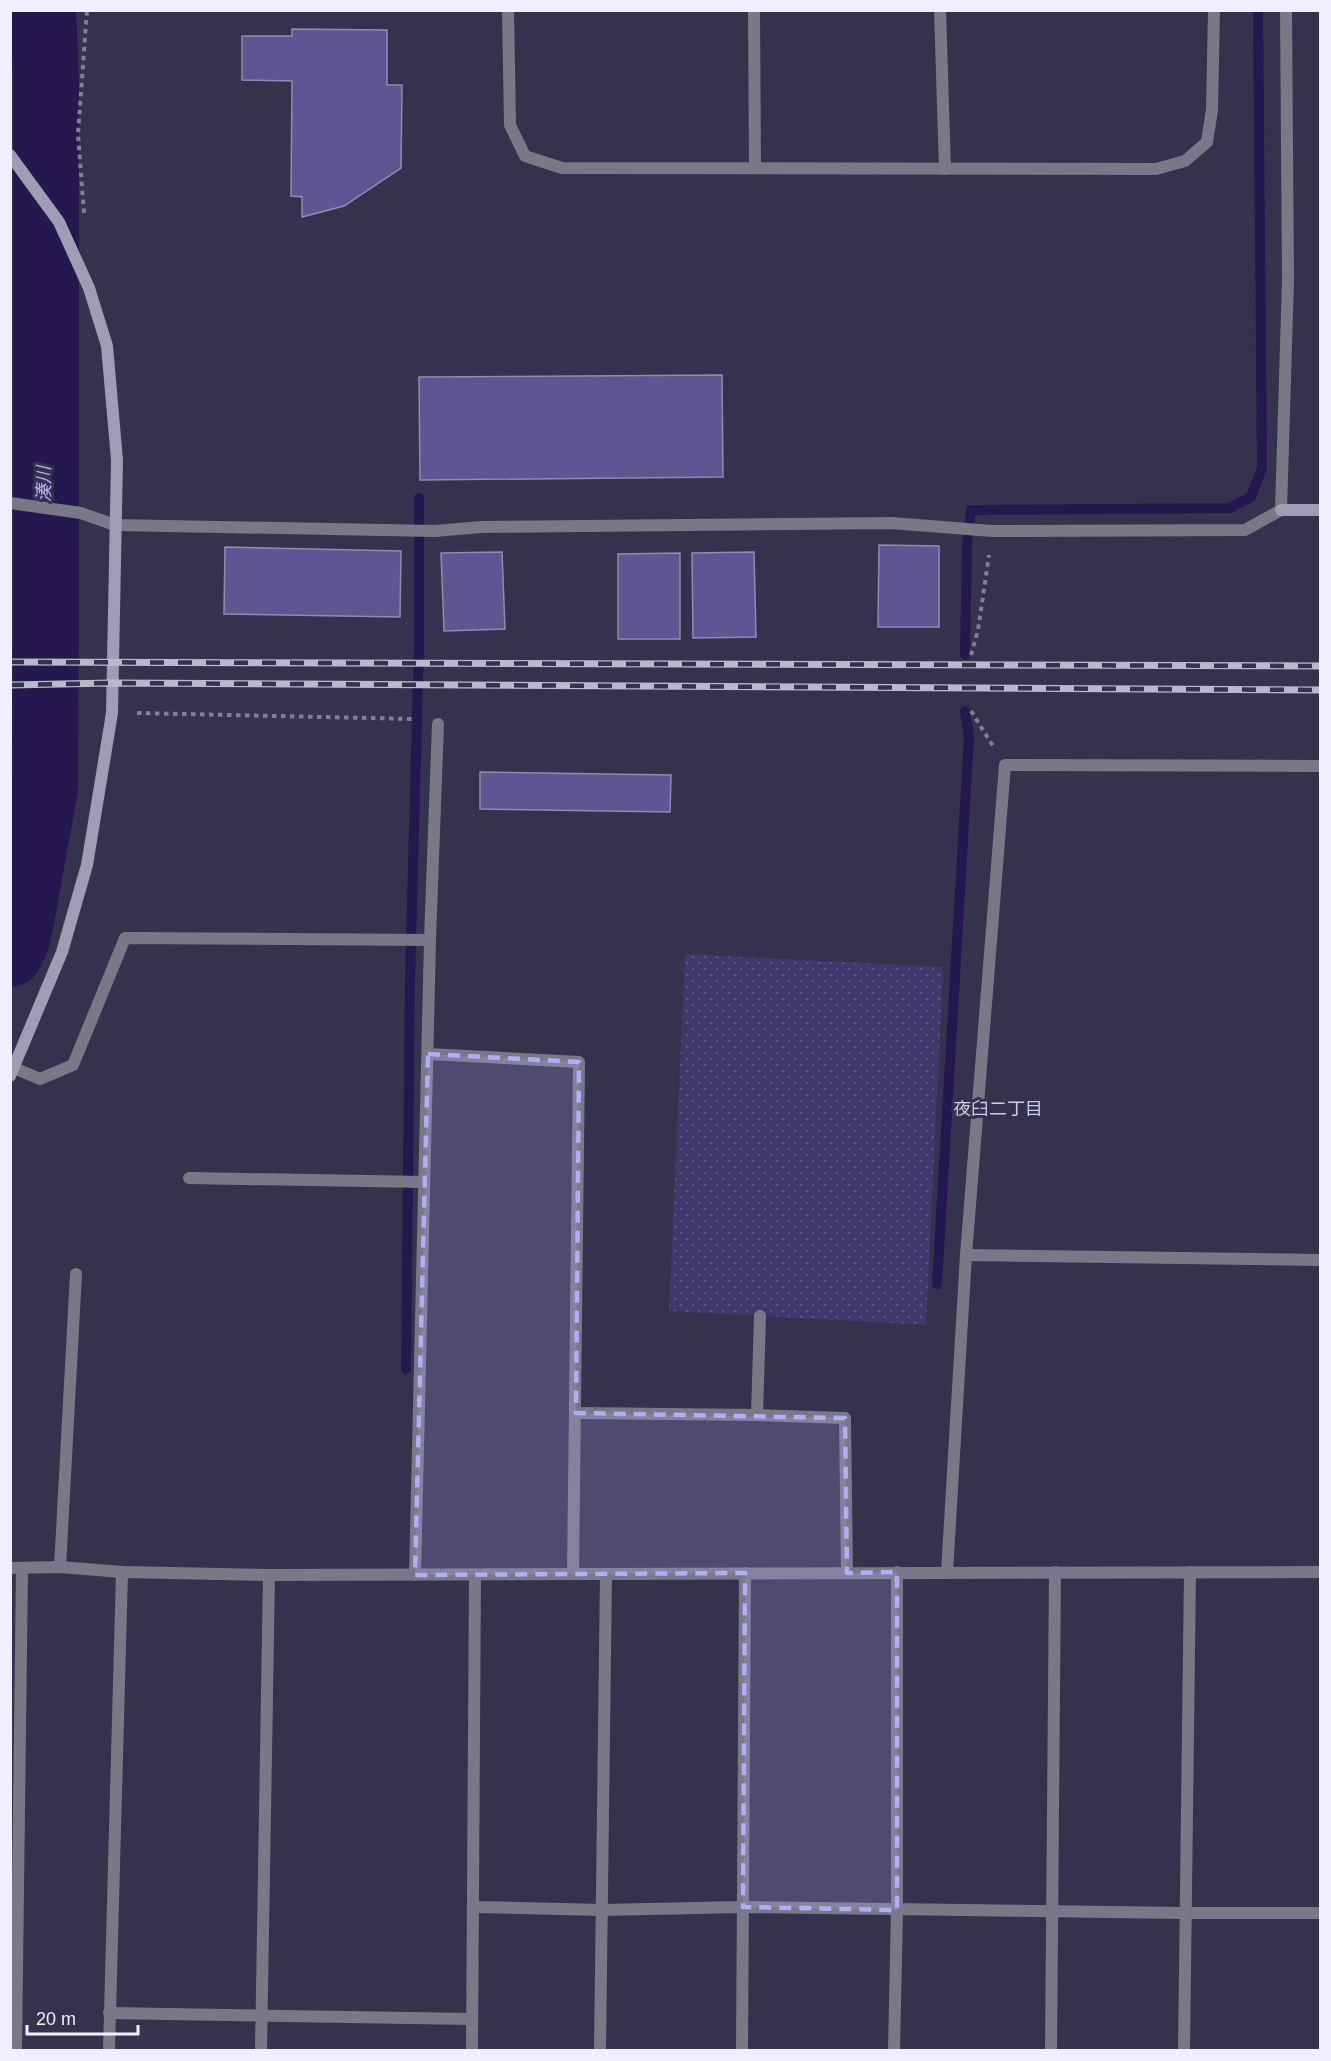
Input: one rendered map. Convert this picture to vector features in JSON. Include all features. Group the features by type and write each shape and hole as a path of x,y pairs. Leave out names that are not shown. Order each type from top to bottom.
{"street":[{"path":"508,10 510,125 525,156 562,168 945,169 1156,169 1185,161 1207,142 1212,110 1214,10"},
{"path":"754,10 755,168"},
{"path":"939,10 945,169"},
{"path":"1281,510 1288,280 1286,10"},
{"path":"10,155 59,222 89,288 107,346 117,460 112,713 87,865 62,952 12,1072 40,1079 73,1065 125,938 430,940"},
{"path":"15,504 81,513 115,525 435,531 482,526 891,523 992,531 1245,530 1281,510 1320,510"},
{"path":"415,1575 430,940 438,724"},
{"path":"947,1572 966,1255 1005,765 1320,766"},
{"path":"428,1054 579,1062 573,1575"},
{"path":"189,1178 424,1182"},
{"path":"966,1255 1320,1260"},
{"path":"60,1567 76,1274"},
{"path":"757,1414 760,1316"},
{"path":"576,1413 757,1414 845,1418 847,1573"},
{"path":"16,2050 14,1879 16,1568 60,1567 122,1572 269,1575 1320,1572"},
{"path":"109,2050 122,1572"},
{"path":"894,2050 897,1910 897,1572"},
{"path":"1051,2050 1054,1572"},
{"path":"1184,2050 1190,1572"},
{"path":"742,2050 745,1573"},
{"path":"600,2050 606,1574"},
{"path":"261,2050 269,1575"},
{"path":"472,2050 475,1575"},
{"path":"473,1907 602,1910 743,1907 1320,1913"},
{"path":"109,2013 472,2019"}],"path":[{"path":"78,134 87,10"},
{"path":"971,655 978,630 992,531"},
{"path":"971,711 1005,765"},
{"path":"112,713 418,719 438,724"}],"highlighted area":[{"path":"428,1054 579,1062 576,1413 845,1418 847,1573 897,1572 897,1910 743,1907 745,1573 415,1575"}],"shaded area":[{"path":"685,954 943,967 926,1325 669,1311"}],"building":[{"path":"292,29 387,30 387,85 402,85 401,168 344,206 302,217 302,197 291,196 292,81 242,80 242,36 292,36"},
{"path":"722,375 723,477 420,480 419,377"},
{"path":"879,545 939,546 939,627 878,627"},
{"path":"225,547 401,551 400,617 224,614"},
{"path":"502,552 505,629 444,631 441,553"},
{"path":"754,552 756,637 693,638 692,553"},
{"path":"680,553 680,639 618,639 618,554"},
{"path":"480,772 671,775 670,812 480,809"}],"waterway":[{"name":"湊川","path":"10,954 18,937 45,788 46,79 43,10"},
{"path":"965,655 967,545 971,510 1230,508 1251,497 1262,468 1258,10"},
{"path":"406,1369 410,979 419,644 419,498"},
{"path":"937,1284 969,737 965,711"}],"railway":[{"path":"10,662 1320,666"},
{"path":"10,685 112,683 1320,690"}],"district":[{"name":"夜臼二丁目","path":"998,1109"}]}
